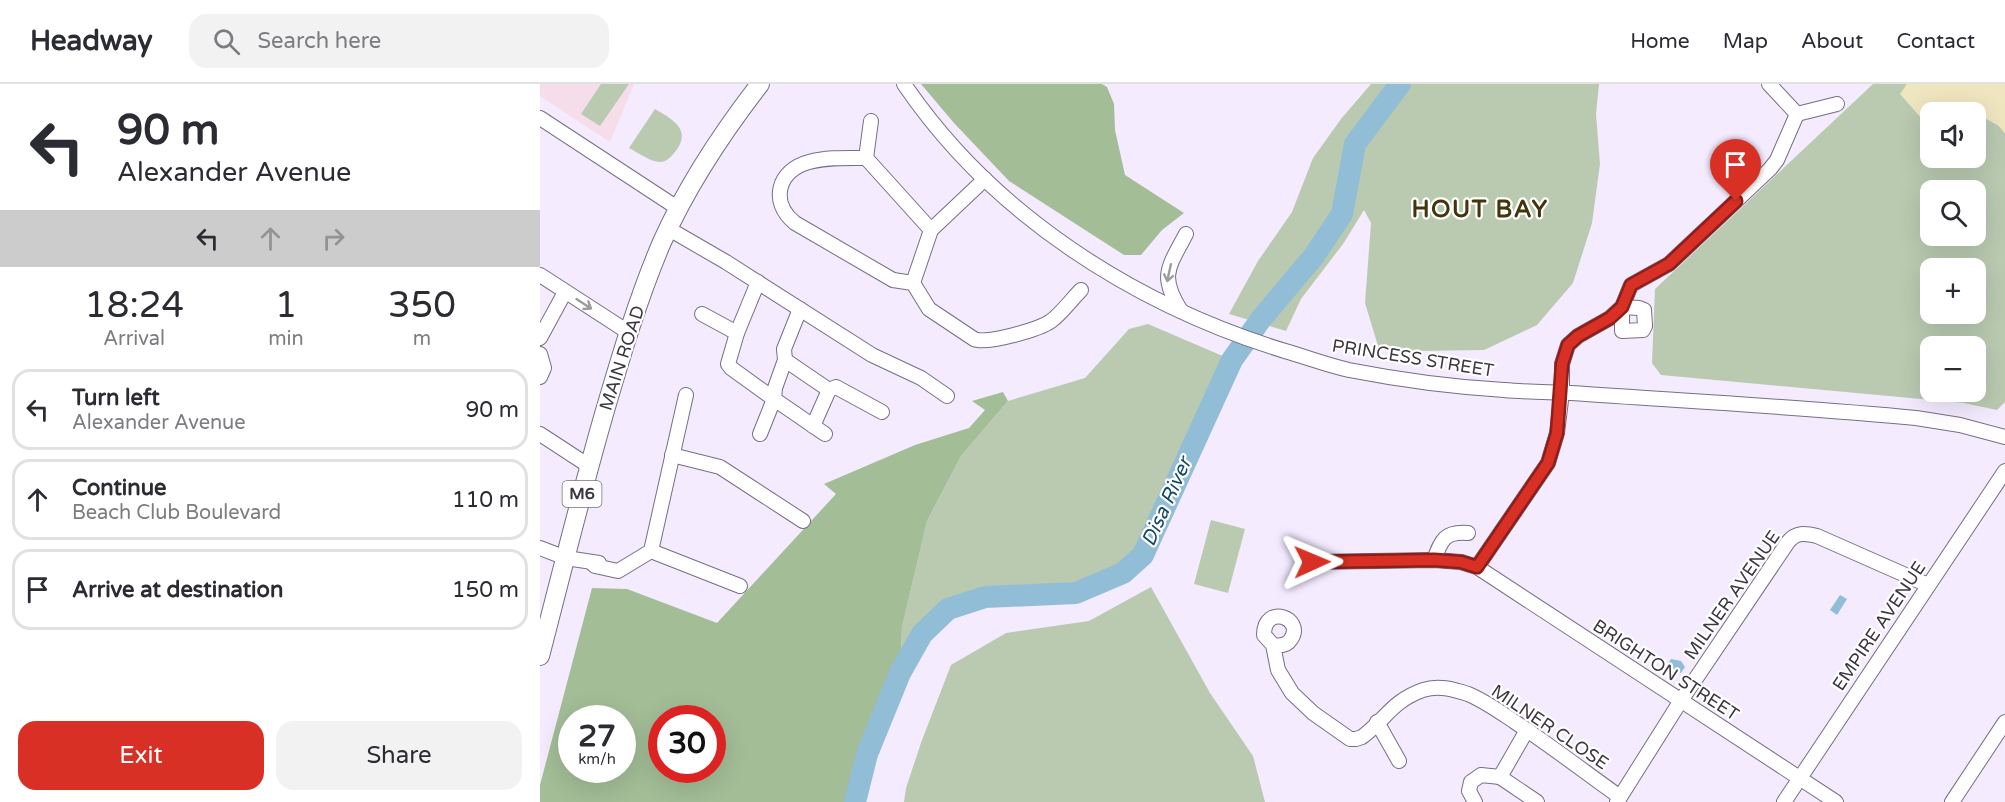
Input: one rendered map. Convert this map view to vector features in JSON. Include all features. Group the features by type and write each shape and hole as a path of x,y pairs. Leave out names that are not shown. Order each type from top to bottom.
{"main road":[{"name":"MAIN ROAD","path":"540,656 589,466 628,332 679,209 724,134 760,84"}],"street":[{"path":"1769,84 1797,114"},
{"name":"PRINCESS STREET","path":"904,85 956,149 984,179 1029,220 1054,238 1181,312 1223,330 1277,348 1347,369 1412,380 1502,390 1562,392 1916,418 1960,424 2005,437"},
{"path":"1797,114 1837,104"},
{"path":"1622,331 1622,307 1631,285 1669,264 1770,169 1777,160 1797,114"},
{"path":"540,118 679,209"},
{"path":"866,158 871,121"},
{"path":"913,283 893,280 795,223 779,200 780,187 802,164 819,159 866,158 932,230"},
{"path":"984,179 932,230 913,283 926,306 932,312 982,342 1050,322 1081,290"},
{"path":"669,229 758,282 872,355 921,378 947,396"},
{"path":"1181,312 1168,287 1167,277 1169,266 1186,234"},
{"path":"540,275 628,332"},
{"path":"758,282 737,333 728,361 729,367 825,434"},
{"path":"540,338 565,292"},
{"path":"1312,562 1434,560 1461,562 1477,567 1548,463 1557,433 1562,392 1562,364 1568,345 1578,336 1589,332 1610,318 1622,307 1640,308 1645,312 1643,330 1589,332"},
{"path":"760,434 774,399 775,388 785,360 784,349 800,309"},
{"path":"702,314 737,333"},
{"path":"540,354 544,368 540,377"},
{"path":"785,360 882,412"},
{"path":"813,426 835,385"},
{"path":"540,548 566,558 596,562 622,570 651,551 686,395"},
{"path":"540,435 589,466"},
{"path":"672,455 720,467 803,521"},
{"name":"EMPIRE AVENUE","path":"1784,802 2005,471"},
{"path":"1434,560 1439,545 1445,538 1456,532 1468,533"},
{"name":"MILNER AVENUE","path":"1618,800 1680,702 1794,536 1801,533 1823,538 1928,585"},
{"path":"651,551 740,586"},
{"name":"BRIGHTON STREET","path":"1477,567 1836,802"},
{"name":"MILNER CLOSE","path":"1273,645 1275,664 1283,681 1313,713 1344,735 1356,739 1370,731 1393,706 1413,694 1441,687 1470,695 1527,730 1618,800"},
{"path":"1377,722 1399,761"},
{"path":"1952,802 2005,722"},
{"path":"1500,777 1527,730"},
{"path":"1475,802 1469,790 1472,781 1481,775 1500,777 1537,802"}],"shaded area":[{"path":"540,84 634,84 610,142 540,96"}],"green space":[{"path":"601,84 629,84 600,126 581,114"},
{"path":"921,84 1102,84 1107,87 1114,104 1115,130 1125,175 1184,213 1162,230 1141,255 1124,255 1009,181"},
{"path":"1371,84 1599,84 1596,114 1600,164 1592,223 1573,283 1537,325 1484,350 1414,351 1378,346 1365,303 1371,223 1364,210 1343,244 1301,299 1286,331 1229,314 1258,261 1292,212 1313,158 1341,119"},
{"path":"1873,84 1907,84 1901,94 1920,116 1920,168 1986,168 1986,118 1998,125 2005,133 2005,402 1997,410 1953,402 1986,402 1986,336 1920,336 1920,399 1661,375 1652,363 1655,289"},
{"path":"655,109 674,121 682,137 672,156 662,162 656,162 629,148"},
{"path":"1148,324 1232,360 1143,555 1123,573 1076,593 985,597 948,609 922,634 900,673 902,627 927,521 961,456 1008,401 1085,378 1129,329"},
{"path":"1003,392 1008,401 961,456 927,521 902,627 900,673 867,754 855,802 540,802 540,785 558,717 558,783 636,783 636,705 561,705 592,588 627,589 717,623 836,494 824,484 915,445 969,428 985,410 972,401"},
{"path":"1211,520 1245,529 1228,593 1194,584"},
{"path":"1151,587 1210,693 1253,756 1265,802 904,802 906,788 922,740 951,665 1006,633 1089,621"}],"sand":[{"path":"1907,84 2005,84 2005,133 1998,125 1986,119 1986,102 1920,102 1920,117 1900,94"}],"water":[{"path":"1840,595 1847,599 1837,615 1830,610"},
{"path":"1671,659 1681,661 1685,667 1681,673 1667,665"}],"waterway":[{"name":"Disa River","path":"855,802 867,754 900,673 922,634 948,609 985,597 1076,593 1123,573 1143,555 1232,360 1261,319 1314,256 1342,214 1355,144 1400,84"}],"district":[{"name":"HOUT BAY","path":"1480,209"}],"route":[{"path":"1312,562 1434,560 1461,562 1477,567 1548,463 1557,433 1562,392 1562,364 1568,345 1578,336 1589,332 1610,318 1622,307 1633,283 1669,264 1736,201"}]}
